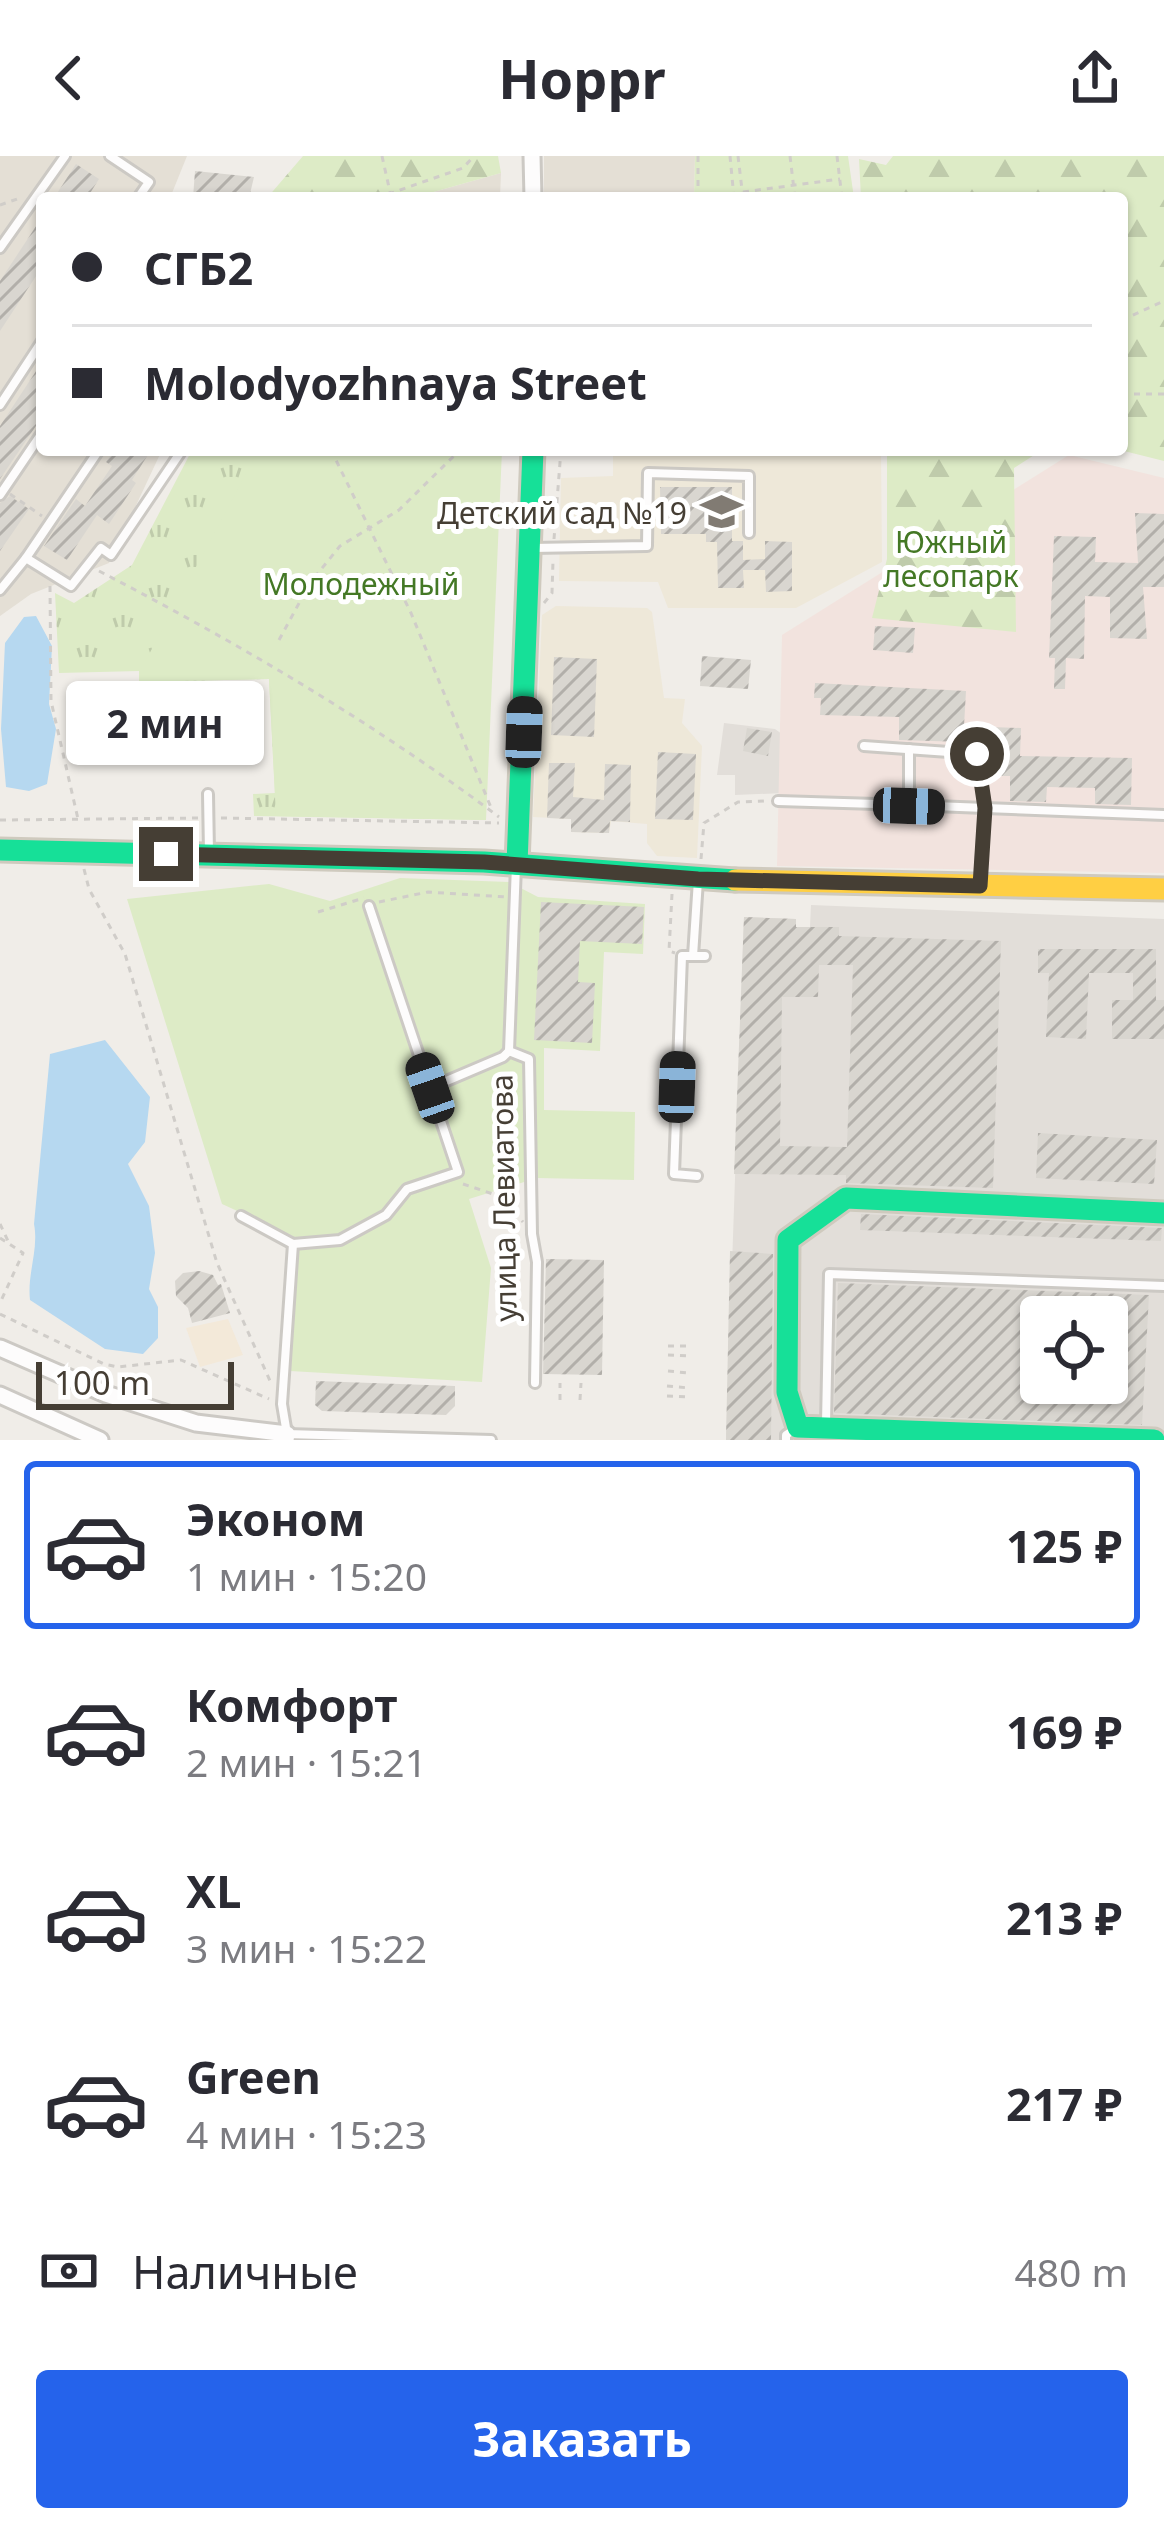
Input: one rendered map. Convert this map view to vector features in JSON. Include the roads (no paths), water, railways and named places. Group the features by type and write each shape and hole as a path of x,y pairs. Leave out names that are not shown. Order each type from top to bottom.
{"street":[{"path":"532,156 533,192"},
{"name":"улица Левиатова","path":"517,864 533,456"},
{"path":"0,850 1164,889"},
{"path":"1154,1440 826,1428 792,1434 787,1392 788,1240 846,1198 1164,1213"},
{"path":"0,1348 106,1394 196,1423 286,1437"},
{"path":"0,1395 100,1440"}],"lane":[{"path":"39,192 65,156"},
{"path":"110,156 149,182 142,192"},
{"path":"0,248 36,196"},
{"path":"0,405 36,350"},
{"path":"2,492 36,442"},
{"path":"0,590 95,456"},
{"path":"26,558 70,586 101,548 111,555 178,456"},
{"path":"530,548 647,546 648,473 749,476 749,532"},
{"path":"864,746 977,754 985,808 980,886"},
{"path":"909,749 909,806"},
{"path":"208,794 209,854"},
{"path":"778,801 1164,815"},
{"name":"улица Левиатова","path":"517,864 509,1051 530,1059 532,1234 537,1262 535,1383"},
{"path":"693,956 699,873"},
{"path":"241,1216 293,1244 340,1240 386,1215 407,1190 458,1172 369,906"},
{"path":"697,1176 674,1174 682,956 705,956"},
{"path":"430,1088 509,1051"},
{"path":"293,1244 282,1404 286,1437 491,1440"},
{"path":"826,1428 829,1274 1164,1286"}],"water":[{"path":"36,616 52,646 49,704 56,729 47,784 29,791 6,787 1,729 5,643 24,617"},
{"path":"105,1040 150,1097 145,1142 128,1164 149,1206 155,1253 149,1289 158,1307 158,1338 143,1354 105,1349 30,1300 50,1054"}],"place":[{"name":"Детский сад №19","path":"721,512"}],"park label":[{"name":"Южный лесопарк","path":"951,558"},
{"name":"Молодежный","path":"361,583"}]}
